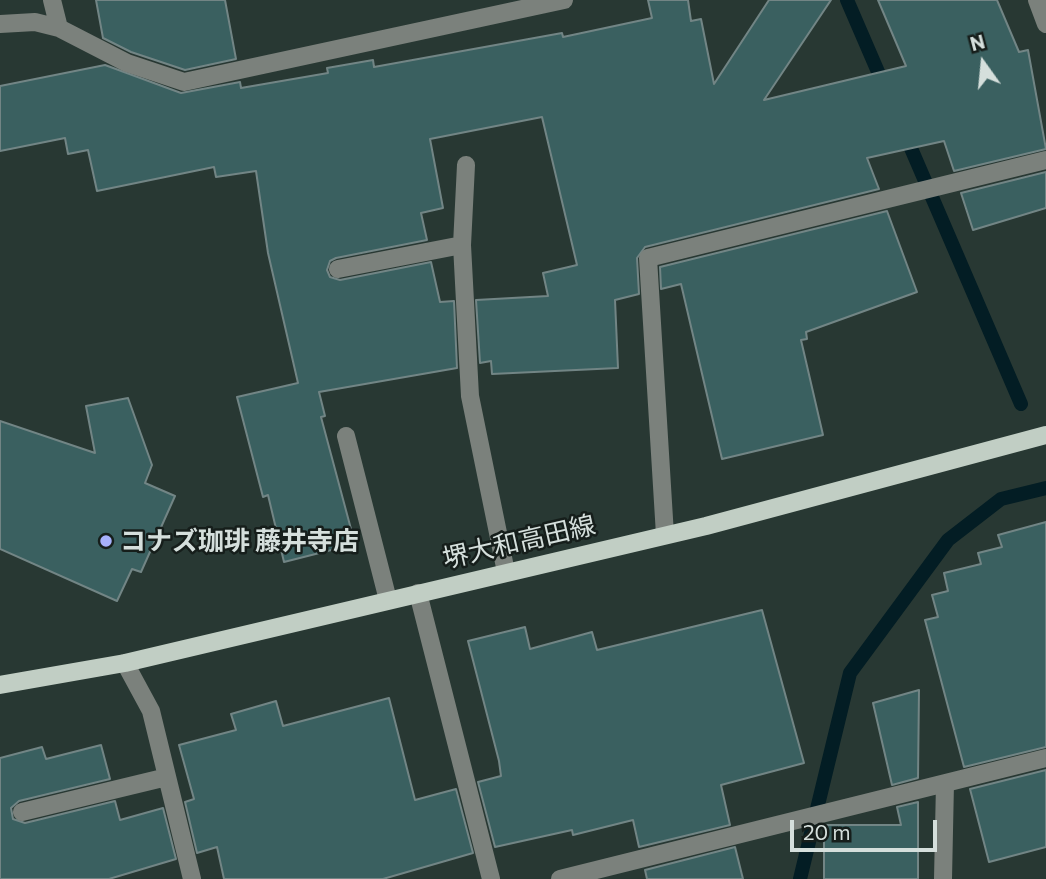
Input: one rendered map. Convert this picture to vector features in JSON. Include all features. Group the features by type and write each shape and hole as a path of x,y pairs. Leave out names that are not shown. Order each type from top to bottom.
{"main road":[{"name":"堺大和高田線","path":"0,685 125,663 665,535 1046,435"}],"street":[{"path":"52,0 60,28"},
{"path":"0,24 35,22 60,28 127,63 184,82 564,0"},
{"path":"1038,0 1046,24"},
{"path":"665,535 648,258 1046,160"},
{"path":"466,164 463,245 470,396 506,572"},
{"path":"338,269 463,245"},
{"path":"346,436 388,600"},
{"path":"418,593 491,879"},
{"path":"125,663 151,711 192,879"},
{"path":"560,879 1046,758"},
{"path":"22,812 167,777"},
{"path":"943,879 945,783"}],"building":[{"path":"96,0 225,0 236,59 185,70 131,52 103,38"},
{"path":"648,0 688,0 691,21 701,19 714,84 769,0 831,0 764,100 906,66 878,0 997,0 1019,52 1028,50 1046,149 954,171 944,141 867,158 879,189 645,247 637,258 639,294 615,300 618,368 492,374 491,361 480,363 476,300 548,296 543,273 577,265 542,117 430,139 443,208 421,213 427,240 336,258 330,261 327,270 330,277 340,280 431,262 440,302 454,301 457,368 319,392 325,416 321,417 355,544 284,562 268,495 263,497 237,397 298,383 268,253 256,171 216,177 214,167 97,191 88,150 68,154 65,138 0,151 0,86 105,65 181,93 240,82 241,88 328,73 327,68 373,60 374,67 562,33 563,37 652,18"},
{"path":"1046,172 1046,208 973,230 961,193"},
{"path":"887,211 917,292 806,332 807,339 801,340 823,435 722,459 681,284 661,289 660,267"},
{"path":"128,398 152,465 145,483 175,496 141,572 132,569 117,601 0,549 0,421 95,453 86,406"},
{"path":"1046,522 1046,747 964,767 925,620 938,617 932,595 948,591 944,573 981,564 978,553 1002,547 998,535"},
{"path":"762,610 804,763 721,785 730,825 639,847 633,820 573,835 572,830 495,847 478,782 501,776 468,641 525,627 530,649 592,632 597,650"},
{"path":"919,690 918,778 892,785 873,703"},
{"path":"389,698 415,800 456,789 473,853 383,879 224,879 217,847 197,853 185,802 194,799 179,745 236,730 231,714 276,701 283,726"},
{"path":"101,745 110,779 19,801 11,808 13,819 25,823 115,801 120,820 163,808 176,859 109,879 0,879 0,758 42,747 46,759"},
{"path":"1046,770 1046,847 989,862 970,789"},
{"path":"918,802 918,879 824,879 824,825 901,825 897,807"},
{"path":"735,847 743,879 647,879 645,870"}],"waterway":[{"path":"847,0 885,88"},
{"path":"904,132 1021,404"},
{"path":"800,879 850,673 948,540 1001,499 1046,488"}],"place":[{"name":"コナズ珈琲 藤井寺店","path":"106,541"}]}
